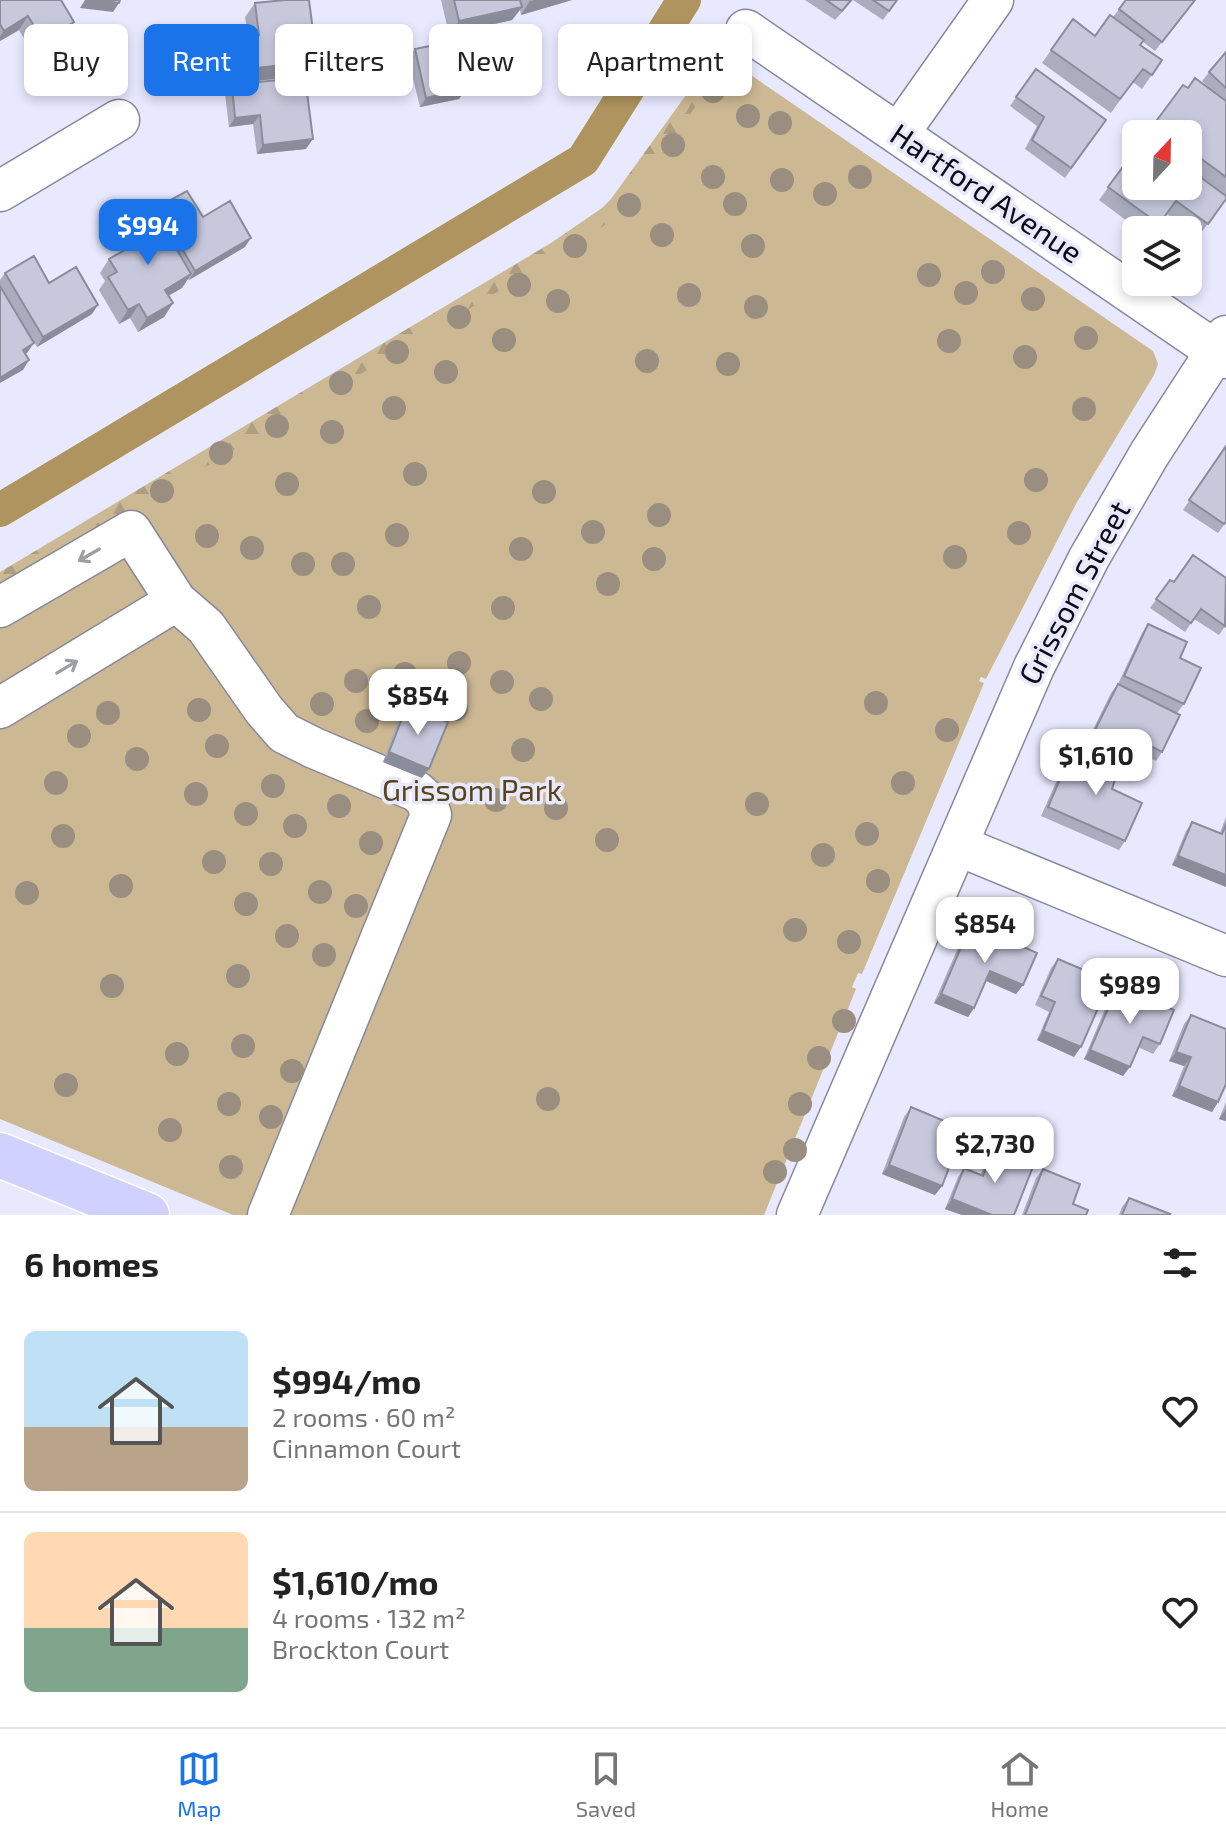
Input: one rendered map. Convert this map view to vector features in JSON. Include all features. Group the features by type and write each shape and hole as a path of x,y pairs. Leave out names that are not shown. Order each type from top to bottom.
{"main road":[{"path":"0,1155 147,1215"},
{"path":"0,1166 74,1185"}],"street":[{"path":"899,133 993,0"},
{"name":"Hartford Avenue","path":"752,34 1223,348"},
{"path":"0,191 119,120"},
{"name":"Grissom Street","path":"797,1215 1034,667 1089,558 1150,453 1223,348"},
{"path":"0,607 131,531 176,601 206,627 264,710 284,733 416,791 426,800 431,815 268,1215"},
{"path":"0,708 176,601"},
{"path":"957,845 1226,956"}],"green space":[{"name":"Grissom Park","path":"752,76 1153,351 1158,364 1077,502 986,679 981,677 979,681 984,683 862,974 858,973 852,987 856,989 764,1215 233,1215 0,1119 0,579 618,208 702,96 752,96"},
{"path":"685,96 703,96 617,216 584,240 0,590 0,572 551,243 611,199"}],"building":[{"path":"0,0 61,0 74,22 33,24 28,16 4,31 0,24"},
{"path":"309,0 312,24 275,24 275,66 259,68 259,24 255,3"},
{"path":"454,0 520,0 522,7 459,21"},
{"path":"826,0 851,0 842,11"},
{"path":"873,0 897,0 889,11"},
{"path":"1126,0 1195,0 1162,42 1119,9"},
{"path":"1110,15 1144,40 1140,45 1162,60 1152,75 1143,69 1120,99 1051,50 1073,19 1095,36"},
{"path":"429,46 429,96 435,96 426,98 415,49"},
{"path":"1226,52 1226,88 1209,72"},
{"path":"1036,69 1106,120 1071,168 1032,140 1044,117 1016,97"},
{"path":"1195,78 1226,101 1226,177 1202,159 1202,120 1157,120 1183,85 1188,88"},
{"path":"275,80 275,96 307,96 313,139 263,145 260,115 235,118 233,96 259,96 259,82"},
{"path":"1122,168 1122,197 1108,187"},
{"path":"1202,178 1226,196 1208,224 1202,216 1197,216 1176,201 1165,216 1148,216 1126,200 1202,200"},
{"path":"187,191 203,217 230,201 251,238 195,271 158,207"},
{"path":"154,210 191,274 165,290 173,303 147,318 139,304 128,310 108,277 117,272 109,259 135,244 125,228"},
{"path":"34,256 49,283 76,267 98,305 43,337 5,273"},
{"path":"0,286 34,343 23,350 29,360 0,378"},
{"path":"1226,446 1226,522 1224,524 1189,500"},
{"path":"1193,555 1226,578 1225,626 1201,609 1191,623 1156,599 1170,580 1174,582"},
{"path":"1148,624 1187,642 1180,658 1201,668 1184,704 1124,676"},
{"path":"1118,684 1180,715 1162,752 1135,738 1128,752 1093,734"},
{"path":"407,706 448,722 429,769 389,752"},
{"path":"1087,749 1120,764 1112,789 1142,803 1125,841 1048,807 1064,770 1074,775"},
{"path":"1192,822 1222,834 1226,824 1226,875 1178,856"},
{"path":"971,924 1037,953 1023,985 990,971 974,1008 941,994"},
{"path":"1058,959 1110,981 1081,1047 1043,1031 1055,1002 1041,996"},
{"path":"1118,986 1174,1010 1160,1044 1143,1037 1130,1067 1090,1050"},
{"path":"1191,1015 1226,1029 1226,1084 1218,1102 1179,1086 1191,1057 1176,1052"},
{"path":"911,1107 949,1123 942,1142 957,1147 942,1186 889,1165"},
{"path":"994,1149 1034,1164 1014,1215 992,1215 952,1199 964,1168 983,1176"},
{"path":"1043,1169 1080,1184 1073,1204 1088,1210 1086,1215 1025,1215"},
{"path":"1129,1198 1170,1214 1122,1215"}],"waterway":[{"path":"0,510 583,160 684,0"}]}
